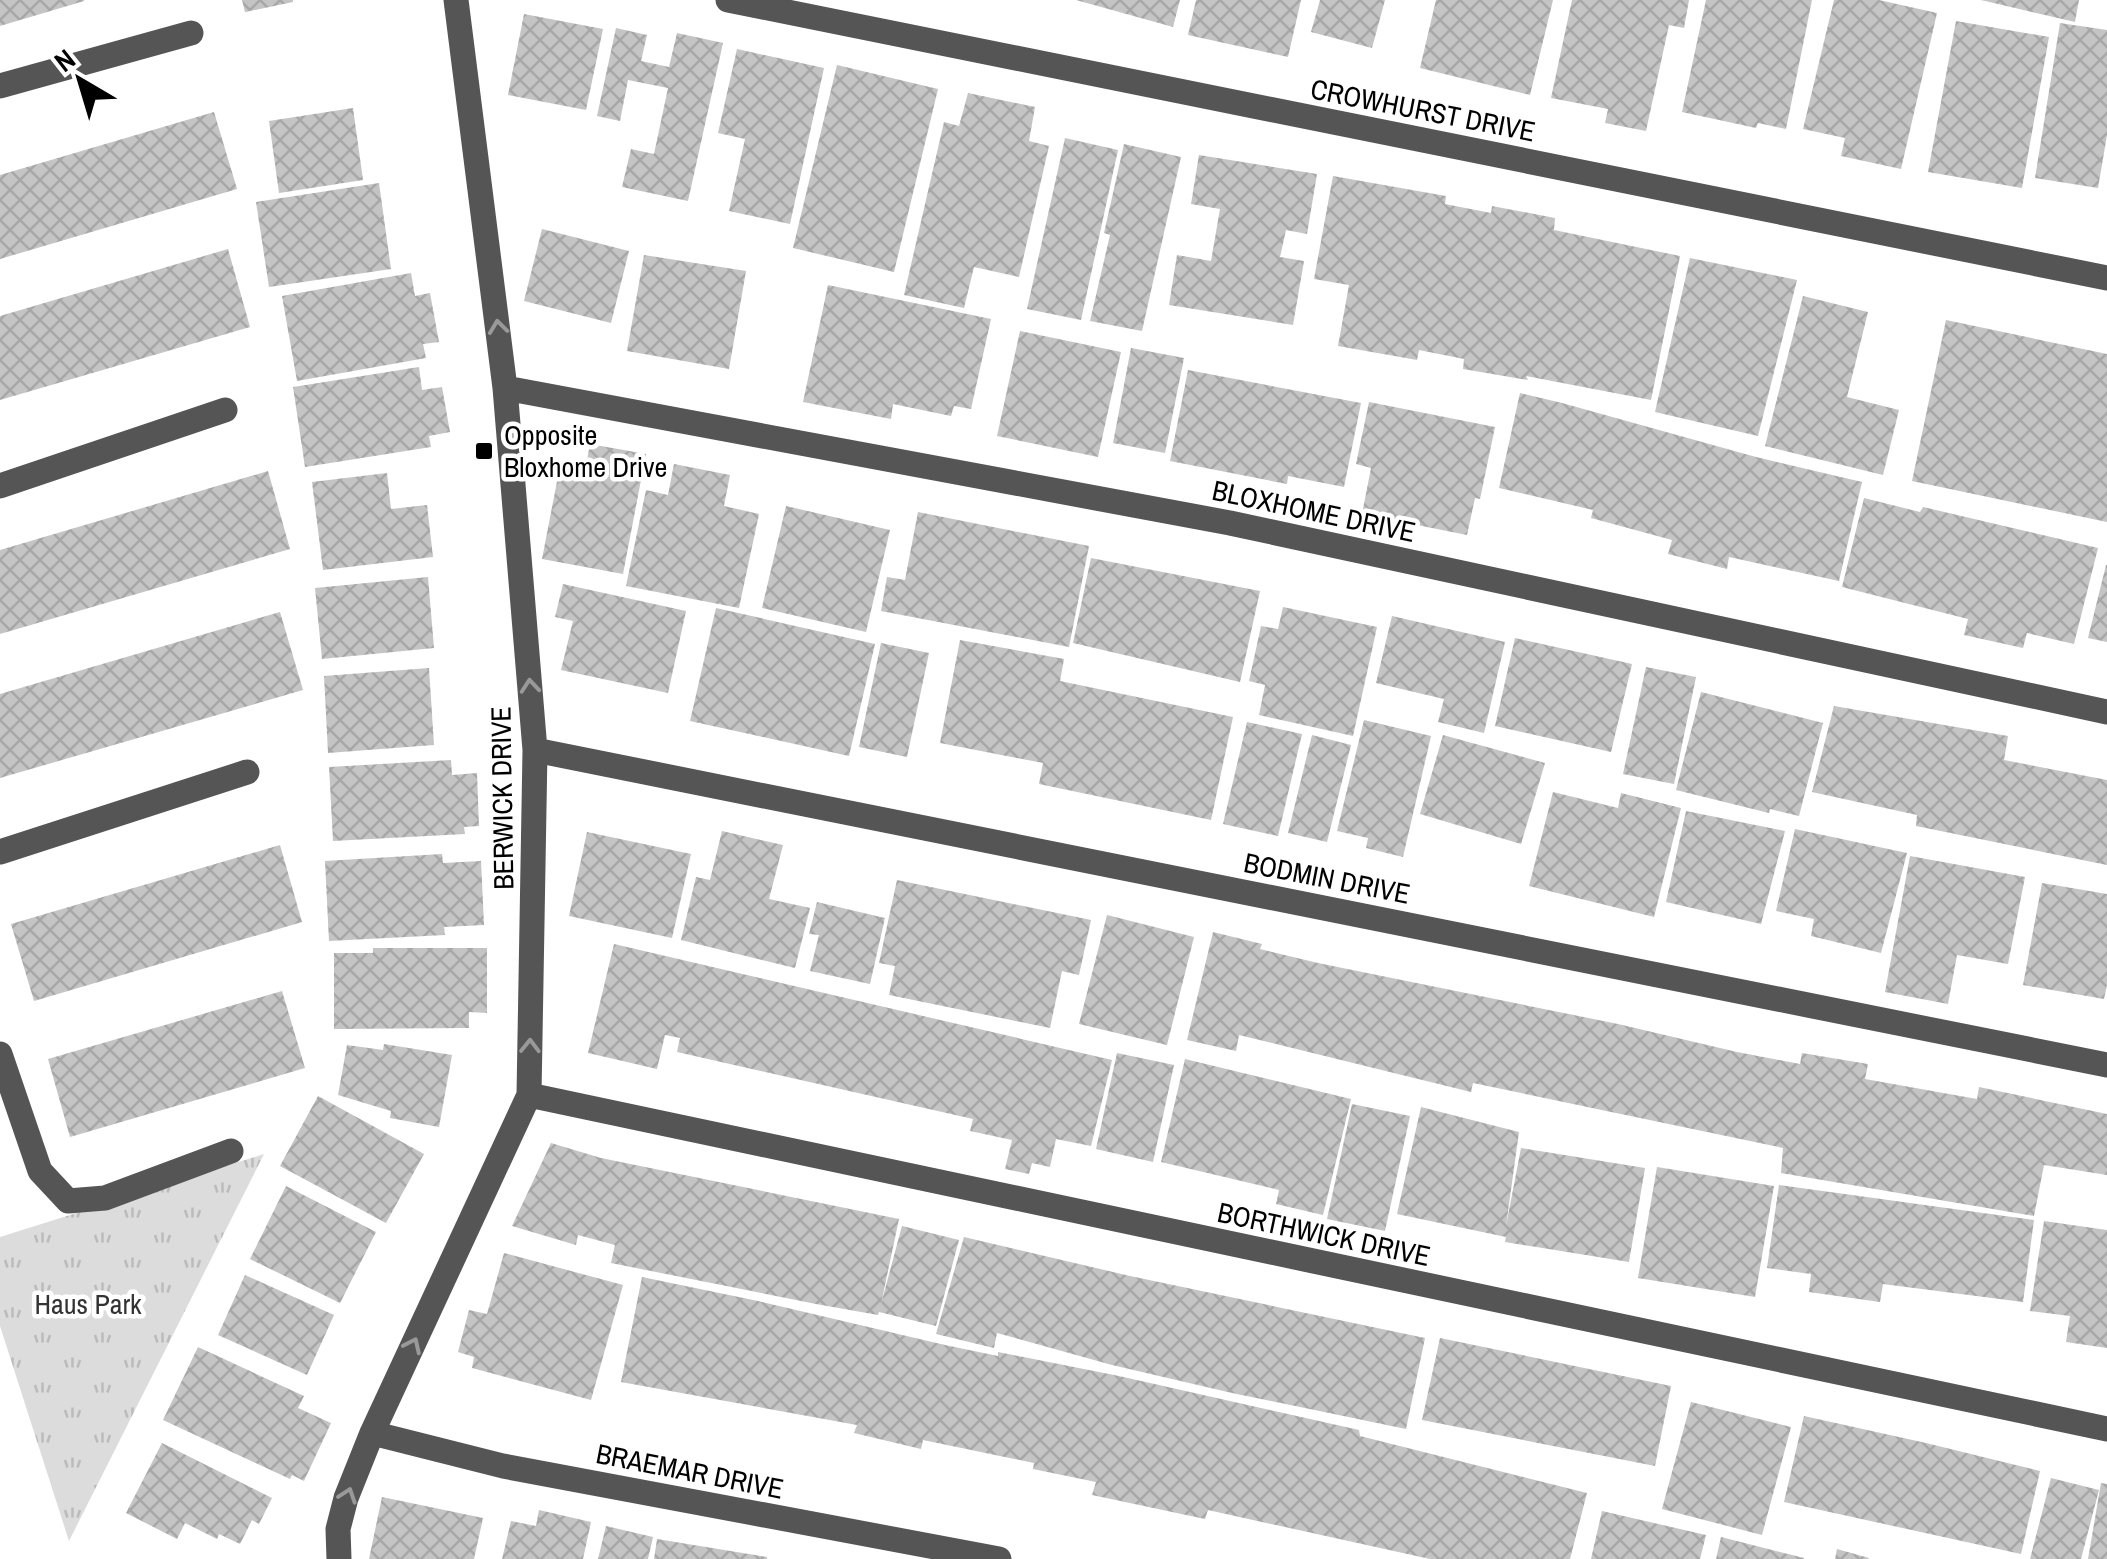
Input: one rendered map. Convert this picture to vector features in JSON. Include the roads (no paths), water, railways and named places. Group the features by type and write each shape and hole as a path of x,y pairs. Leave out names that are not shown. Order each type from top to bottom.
{"street":[{"name":"BERWICK DRIVE","path":"339,1559 338,1528 372,1433 529,1096 535,750 506,388 456,0"},
{"name":"CROWHURST DRIVE","path":"728,0 2107,278"},
{"path":"0,86 192,32"},
{"name":"BLOXHOME DRIVE","path":"506,388 1230,524 2107,712"},
{"path":"0,486 226,410"},
{"name":"BODMIN DRIVE","path":"535,750 2107,1065"},
{"path":"0,852 248,772"},
{"path":"0,1054 40,1171 68,1201 105,1198 231,1151"},
{"name":"BORTHWICK DRIVE","path":"529,1096 2107,1429"},
{"name":"BRAEMAR DRIVE","path":"372,1433 503,1466 998,1559"}],"place":[{"name":"Opposite Bloxhome Drive","path":"484,451"}],"park label":[{"name":"Haus Park","path":"88,1304"}]}
